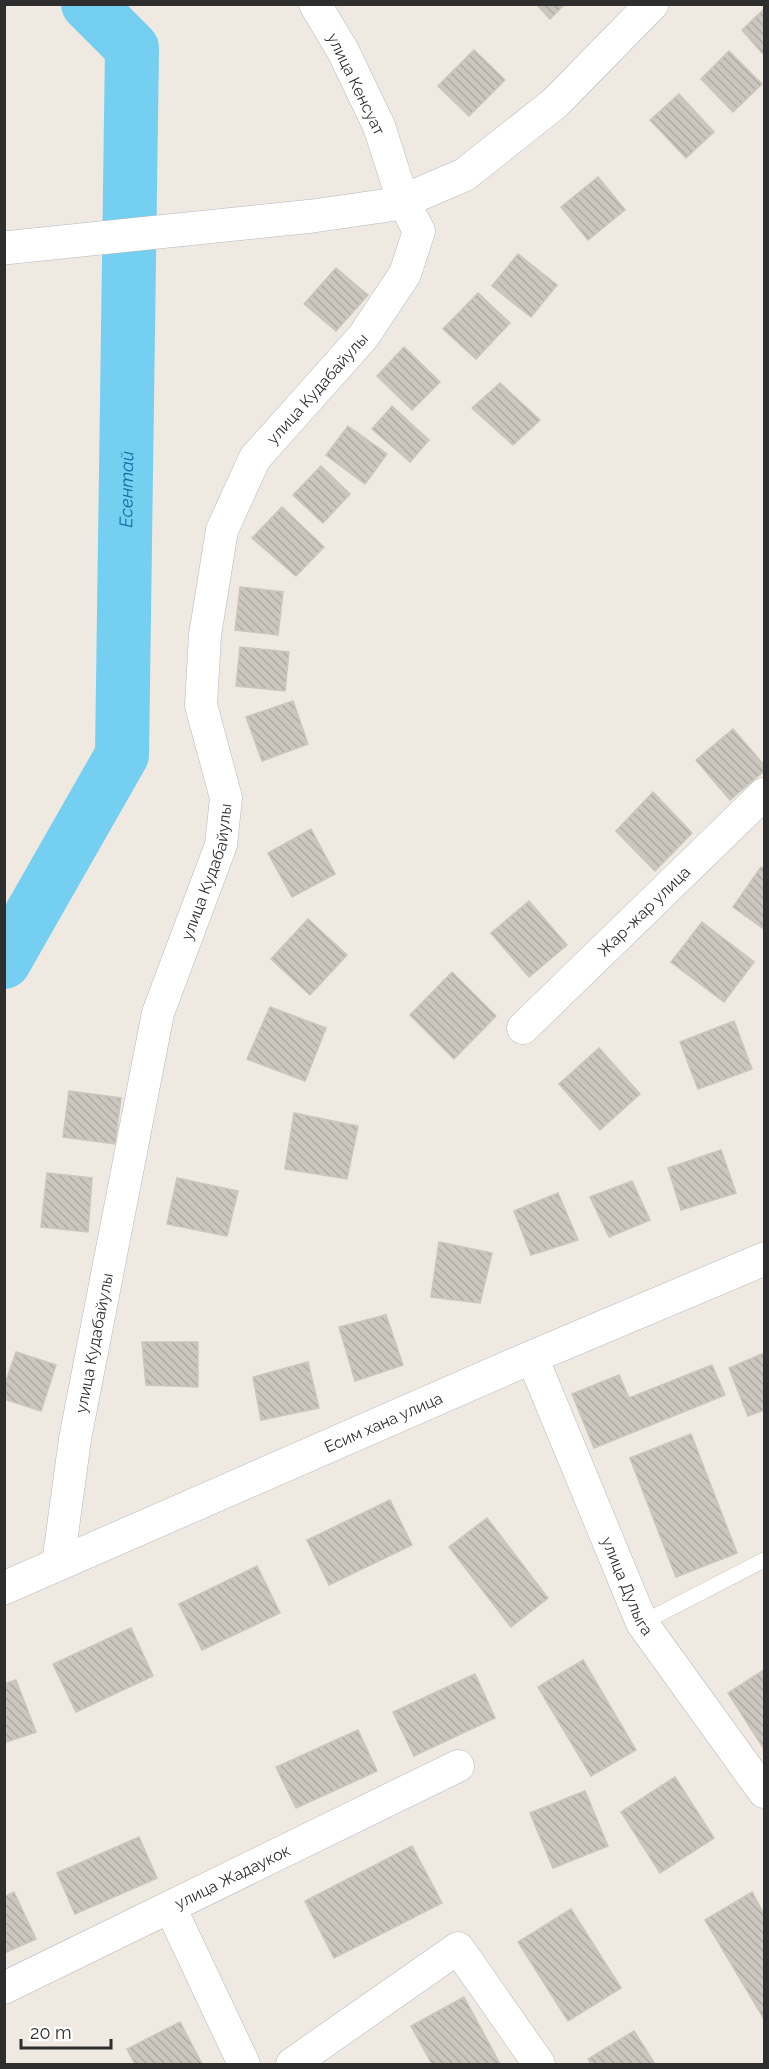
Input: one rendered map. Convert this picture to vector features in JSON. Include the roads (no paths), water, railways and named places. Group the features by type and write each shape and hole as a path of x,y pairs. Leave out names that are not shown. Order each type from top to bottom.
{"street":[{"name":"улица Кенсуат","path":"315,4 343,51 379,126 403,201"},
{"path":"4,248 313,216 396,204 464,175 555,102 652,4"},
{"name":"улица Кудабайулы","path":"58,1564 75,1439 158,1013 221,845 226,798 201,705 205,635 222,530 255,458 363,337 405,274 419,231 403,201"},
{"name":"Жар-жар улица","path":"523,1028 765,794"},
{"name":"Есим хана улица","path":"4,1588 532,1357 765,1259"},
{"name":"улица Дулыга","path":"532,1357 642,1623 765,1792"},
{"name":"улица Жадаукок","path":"4,1988 458,1766"},
{"path":"170,1907 244,2064"},
{"path":"292,2064 458,1948 539,2064"}],"lane":[{"path":"642,1623 765,1560"}],"waterway":[{"name":"Есентай","path":"4,962 122,755 132,48 88,4"}]}
